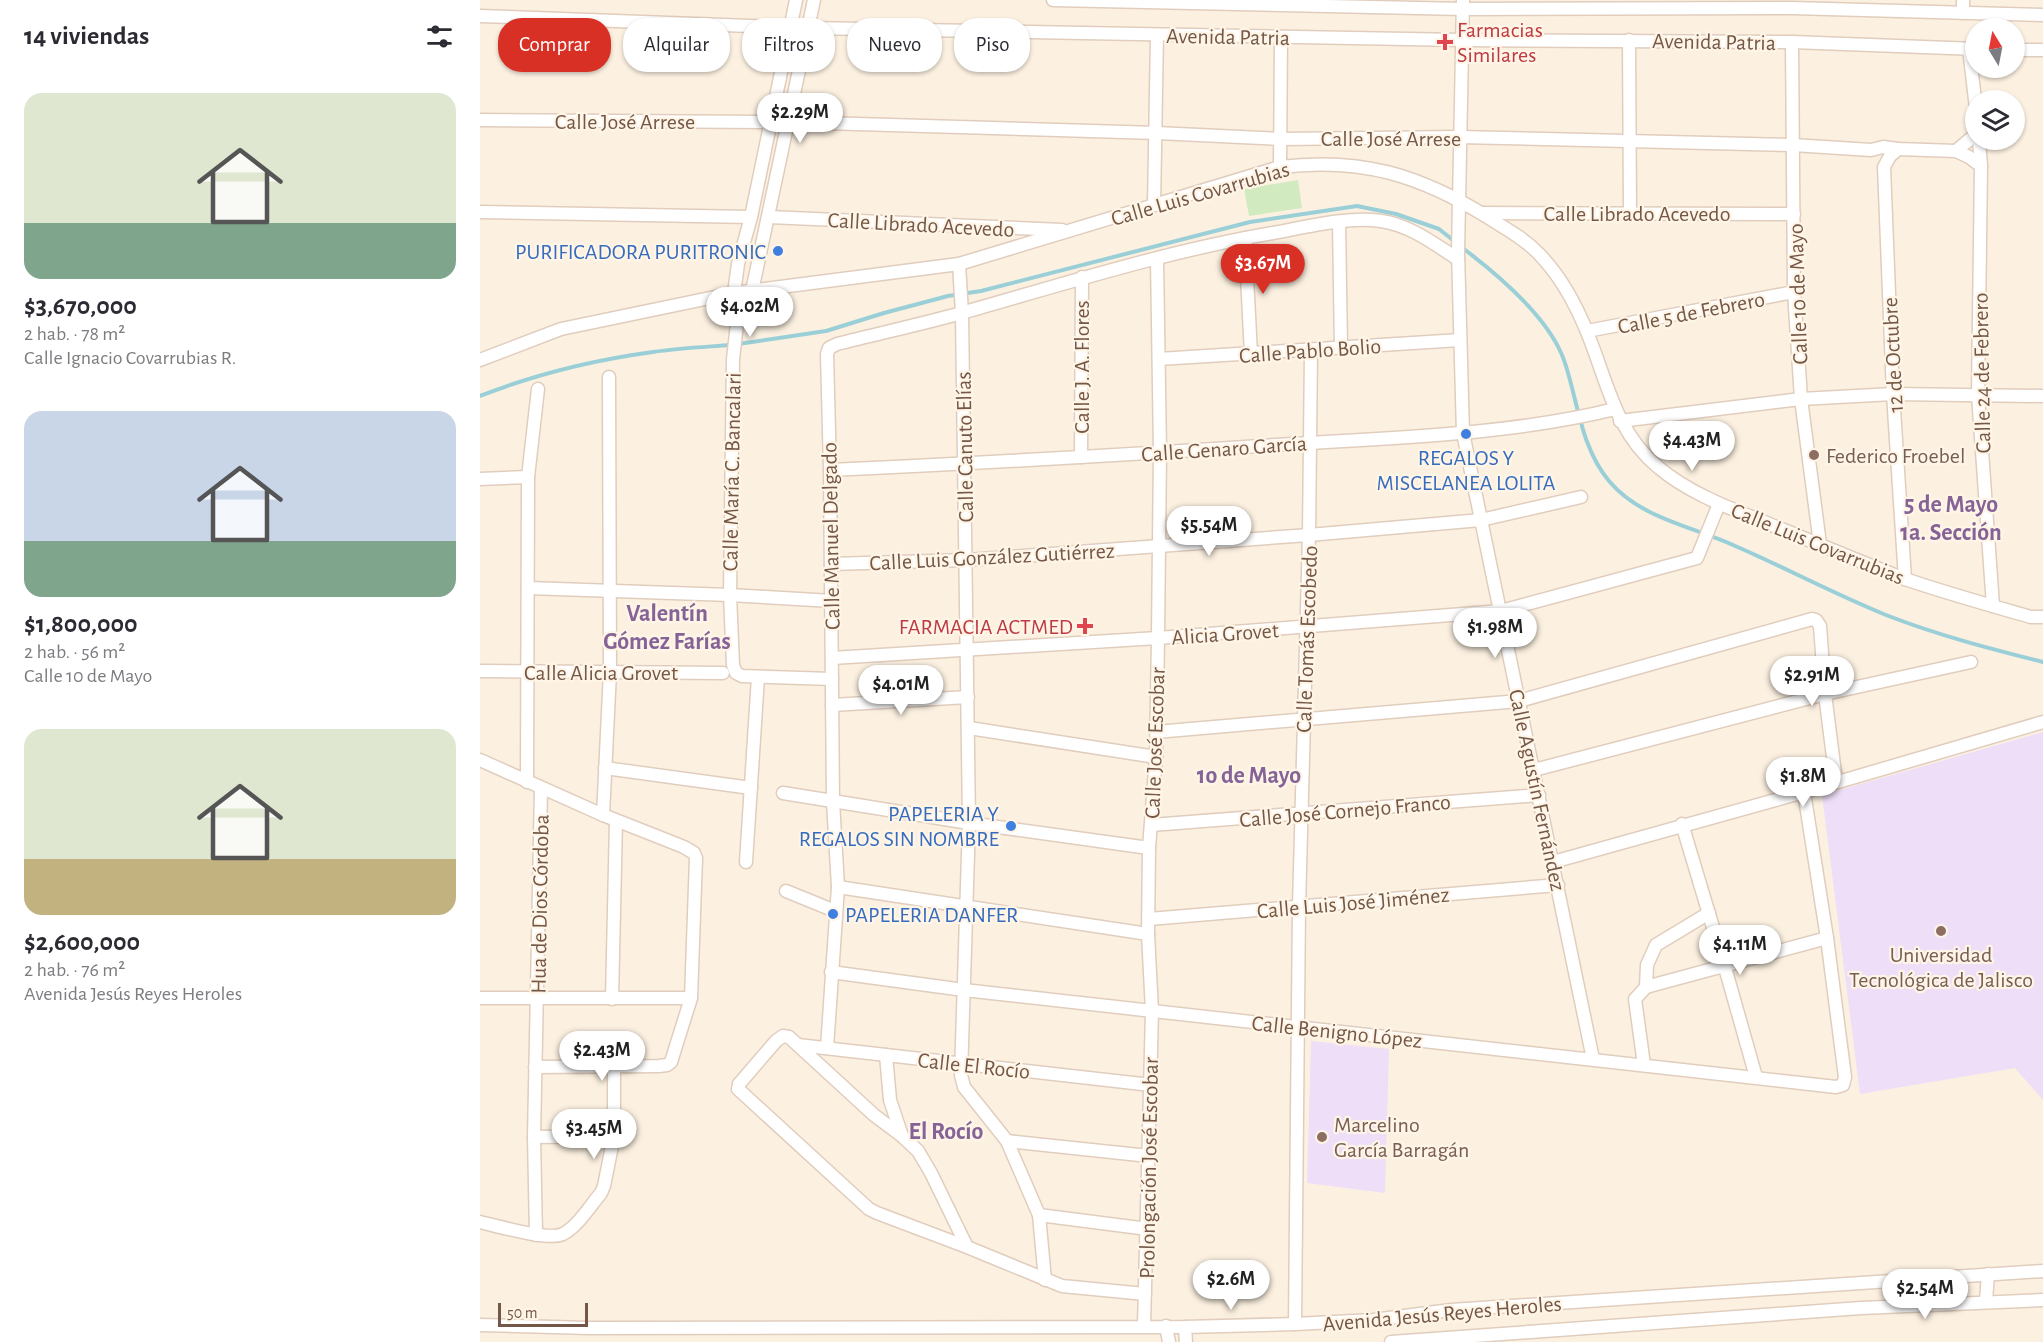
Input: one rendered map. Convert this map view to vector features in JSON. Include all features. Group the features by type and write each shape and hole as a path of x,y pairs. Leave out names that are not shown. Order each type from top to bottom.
{"street":[{"name":"Calle María C. Bancalari","path":"792,18 796,0"},
{"path":"810,18 814,0"},
{"name":"Avenida Patria","path":"1053,0 1963,6 2043,15"},
{"name":"Calle Agustín Fernández","path":"1463,4 1458,204 1463,433 1593,1059"},
{"name":"Avenida Patria","path":"480,16 742,25"},
{"name":"Avenida Patria","path":"835,29 1462,40 1792,42 1965,49"},
{"path":"1154,205 1157,35"},
{"path":"1280,167 1281,37"},
{"path":"1629,40 1630,213"},
{"name":"Calle 10 de Mayo","path":"1792,42 1794,292 1801,399 1820,544"},
{"path":"2025,50 2043,50"},
{"name":"Calle María C. Bancalari","path":"758,677 742,676 736,673 733,665 730,595 732,359 738,310 734,293 738,264 751,217 781,72"},
{"path":"738,310 752,291 799,72"},
{"name":"Calle José Arrese","path":"480,120 771,122"},
{"name":"Calle José Arrese","path":"789,122 1281,139 1459,138 1793,145 1871,150 1883,147 1956,151 1981,166"},
{"path":"1956,151 1965,143"},
{"path":"1871,150 1884,167 1890,156 1898,149"},
{"name":"Calle 24 de Febrero","path":"1980,150 1978,395 1994,606"},
{"name":"Calle Luis Covarrubias","path":"480,360 561,329 734,293 958,264 1280,167 1323,164 1361,167 1395,173 1417,180 1458,204 1480,213 1538,252 1553,270 1587,331 1620,421 1643,454 1659,469 1719,504 1905,579 2031,617 2043,617"},
{"name":"12 de Octubre","path":"1884,167 1893,394 1905,579"},
{"path":"480,212 751,217"},
{"name":"Calle Librado Acevedo","path":"1480,213 1794,214"},
{"name":"Calle Librado Acevedo","path":"769,217 1072,231"},
{"path":"962,310 1082,277 1245,238 1339,222 1379,220 1397,224 1458,255"},
{"path":"1339,222 1341,348"},
{"path":"1245,238 1251,354"},
{"name":"Calle José Escobar","path":"1152,1011 1148,934 1149,848 1156,757 1158,638 1160,452 1157,259"},
{"name":"Calle Canuto Elías","path":"958,264 962,310 969,728 967,907 959,1063"},
{"name":"Calle J. A. Flores","path":"1081,457 1082,277"},
{"name":"Calle 5 de Febrero","path":"1587,331 1794,292"},
{"name":"Calle Manuel Delgado","path":"827,1048 838,887 833,801 831,470 827,354 829,348 837,344 962,310"},
{"name":"Calle Pablo Bolio","path":"1159,359 1460,340"},
{"name":"Calle Tomás Escobedo","path":"1295,1324 1297,1026 1309,535 1311,350"},
{"path":"603,815 610,672 609,377"},
{"name":"Hua de Dios Córdoba","path":"527,782 528,477 538,388"},
{"path":"1620,421 1801,399 1893,394 2043,396"},
{"name":"Calle Genaro García","path":"831,470 1463,433 1551,422 1615,409"},
{"path":"480,479 528,477"},
{"name":"Calle Luis González Gutiérrez","path":"831,564 967,560 1481,520 1581,497"},
{"name":"Alicia Grovet","path":"832,658 1158,638 1501,611 1697,558 1719,504"},
{"path":"528,588 832,601"},
{"path":"1156,732 1519,701 1808,619 1816,620 1820,626 1825,694 1836,781"},
{"path":"1534,770 1825,694 1971,662"},
{"name":"Calle Alicia Grovet","path":"480,671 723,673"},
{"path":"746,862 758,677 832,679"},
{"path":"832,705 968,697"},
{"path":"1553,862 2043,722"},
{"path":"969,728 1156,757"},
{"path":"480,760 616,821 684,847 694,853 696,863 691,998 674,1057 667,1065 535,1067"},
{"path":"605,768 751,788"},
{"name":"Hua de Dios Córdoba","path":"536,1235 534,1137 541,789"},
{"path":"1644,1065 1635,999 1646,987 1724,964 1827,938 1804,792"},
{"path":"783,793 969,823 1149,848"},
{"name":"Calle José Cornejo Franco","path":"1151,825 1539,795"},
{"path":"612,999 616,821"},
{"path":"1682,825 1756,1077"},
{"name":"Calle Luis José Jiménez","path":"1149,919 1558,885"},
{"path":"838,887 1148,934"},
{"path":"786,891 835,911"},
{"path":"1646,987 1647,965 1656,945 1709,913"},
{"name":"Calle Benigno López","path":"831,972 964,990 1836,1087 1843,1085 1845,1077 1827,938"},
{"path":"480,998 691,998"},
{"name":"Prolongación José Escobar","path":"1144,1326 1152,1011"},
{"path":"967,1247 931,1173 918,1152 789,1037 783,1036 776,1041 746,1075 738,1089 869,1209 1045,1280 1072,1288 1145,1293"},
{"name":"Calle El Rocío","path":"798,1045 1150,1084"},
{"path":"886,1055 890,1100 902,1136"},
{"path":"959,1063 964,1087 1007,1141 1039,1215 1045,1280"},
{"path":"480,1222 536,1235 558,1236 569,1230 601,1193 614,1136 614,1067"},
{"path":"534,1137 614,1136"},
{"path":"1007,1141 1149,1156"},
{"path":"1039,1215 1148,1229"},
{"name":"Avenida Jesús Reyes Heroles","path":"480,1325 589,1328 1185,1327 1295,1324 1373,1320 1451,1310 2043,1271"},
{"path":"1986,1301 1988,1274"},
{"name":"Avenida Jesús Reyes Heroles","path":"1391,1342 1729,1317 1986,1301 2043,1300"},
{"path":"1166,1326 1168,1342"},
{"path":"1185,1327 1186,1342"}],"shaded area":[{"name":"Universidad Tecnológica de Jalisco","path":"2043,732 2043,1100 2015,1068 1860,1094 1822,795"},
{"path":"1311,1041 1389,1049 1385,1193 1307,1183"}],"green space":[{"path":"1298,180 1302,208 1249,216 1244,189"}],"waterway":[{"path":"738,344 826,331 948,296 981,291 1250,222 1357,206 1396,214 1439,229 1454,241"},
{"path":"1460,246 1490,269 1521,298 1548,330 1565,363 1581,424 1592,454 1609,481 1636,504 1667,520 1717,538 1886,615 1984,647 2043,662"},
{"path":"480,396 544,375 609,359 731,345"}],"place":[{"name":"Farmacias Similares","path":"1445,42"},
{"name":"PURIFICADORA PURITRONIC","path":"778,251"},
{"name":"REGALOS Y MISCELANEA LOLITA","path":"1466,434"},
{"name":"Federico Froebel","path":"1814,455"},
{"name":"FARMACIA ACTMED","path":"1085,626"},
{"name":"PAPELERIA Y REGALOS SIN NOMBRE","path":"1011,826"},
{"name":"PAPELERIA DANFER","path":"833,914"},
{"name":"Universidad Tecnológica de Jalisco","path":"1941,931"},
{"name":"Marcelino García Barragán","path":"1322,1137"}],"district":[{"name":"5 de Mayo 1a. Sección","path":"1951,518"},
{"name":"Valentín Gómez Farías","path":"667,627"},
{"name":"1o de Mayo","path":"1249,775"},
{"name":"El Rocío","path":"946,1131"}]}
